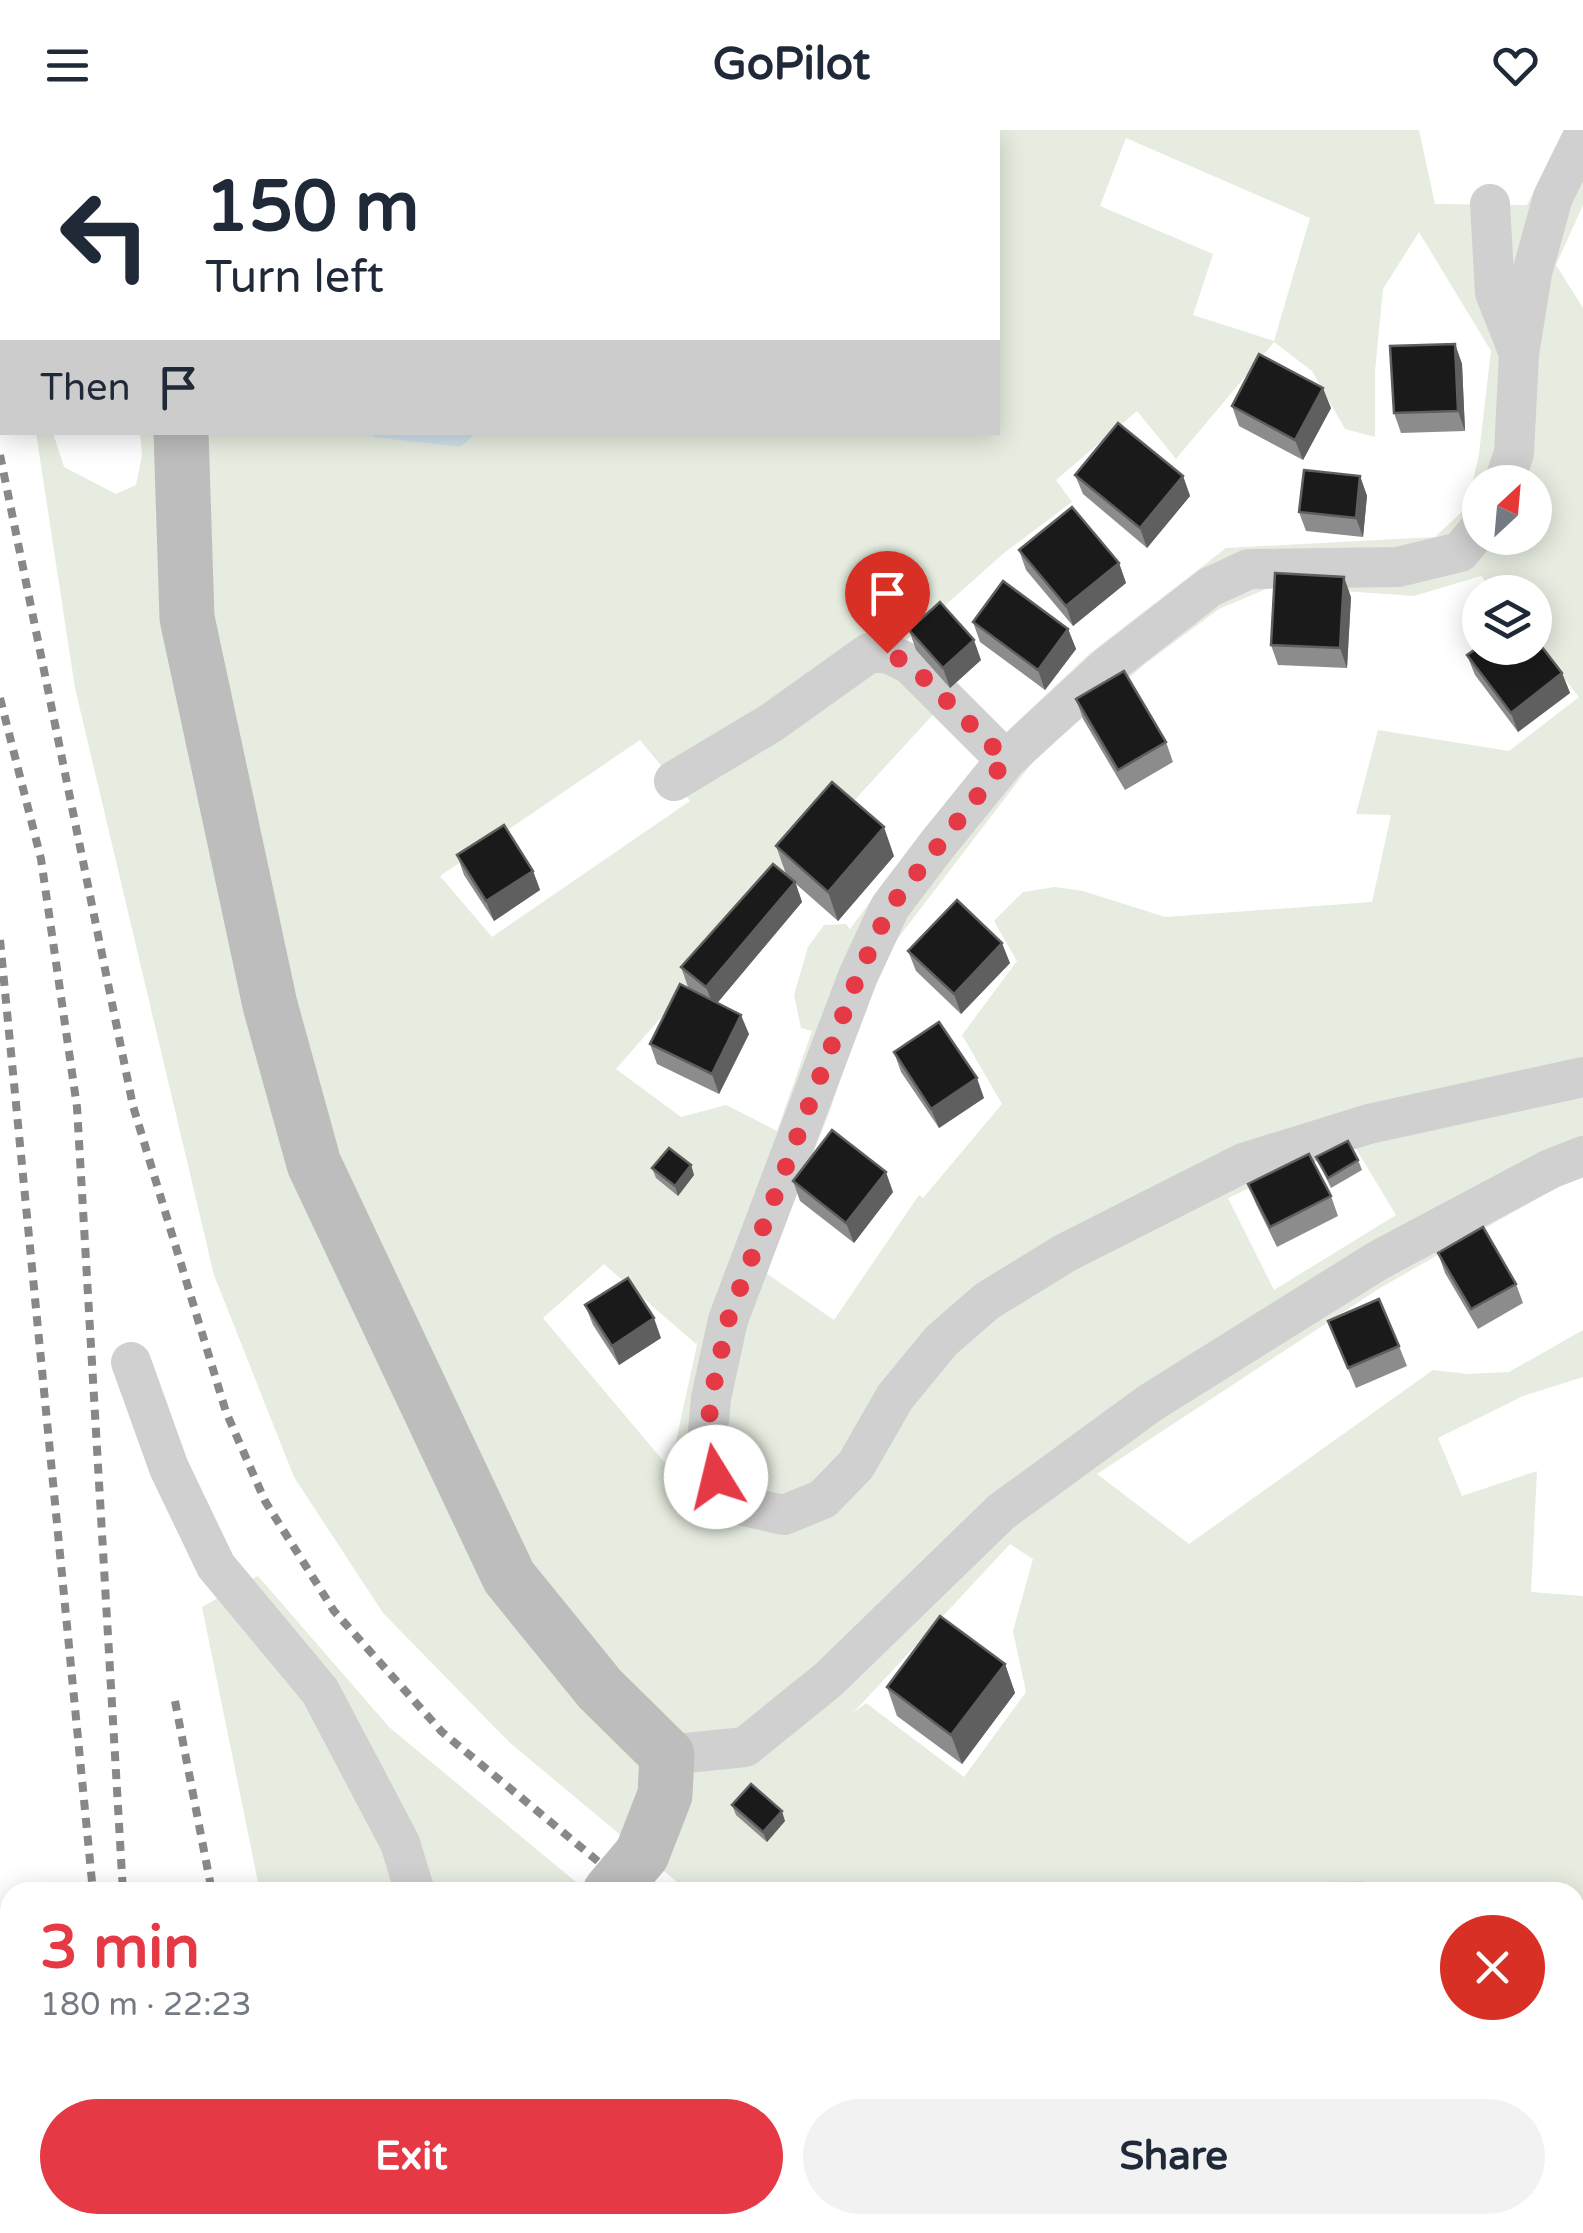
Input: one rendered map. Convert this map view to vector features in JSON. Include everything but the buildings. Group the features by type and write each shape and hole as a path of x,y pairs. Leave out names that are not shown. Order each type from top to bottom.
{"street":[{"path":"1510,465 1514,453 1519,354 1532,273 1553,197 1583,136"},
{"path":"1490,204 1495,292 1519,354"},
{"path":"180,435 187,618 270,1005 314,1164 509,1578 600,1689 667,1755 665,1796 626,1873"},
{"path":"1462,550 1398,567 1249,569 1210,587 1108,666 1006,760 890,907 858,976 728,1320 711,1398 707,1442 716,1477 743,1506 784,1515 823,1499 856,1465 895,1398 940,1341 987,1301 1128,1219 1243,1163 1369,1124 1583,1077"},
{"path":"674,781 771,723 868,654 887,653 910,664 1006,760"},
{"path":"667,1755 745,1747 829,1679 1001,1512 1150,1403 1377,1261 1550,1169 1583,1156"},
{"path":"132,1362 169,1468 216,1566 320,1691 400,1843 413,1882"}],"shaded area":[{"path":"1000,130 1419,130 1435,204 1527,205 1565,130 1583,130 1583,205 1556,265 1583,308 1583,1175 1380,1288 1097,1474 1189,1544 1433,1370 1468,1374 1509,1372 1583,1330 1583,1377 1523,1396 1438,1438 1462,1496 1537,1471 1531,1592 1583,1596 1583,1882 677,1882 509,1742 383,1613 294,1477 214,1275 75,688 36,435 54,435 64,467 116,494 136,485 142,455 140,435 1000,435","holes":["1126,138 1310,218 1274,341 1193,315 1213,254 1100,206","1419,232 1491,351 1477,465 1552,465 1552,555 1462,555 1462,512 1435,537 1226,548 1089,654 1000,738 904,642 1004,553 1072,502 1056,480 1137,411 1176,459 1274,342 1312,371 1345,429 1375,437 1375,371 1383,289","1462,575 1552,575 1552,663 1579,697 1509,751 1378,730 1356,814 1391,815 1372,902 1165,917 1083,891 1055,887 1023,892 994,921 1017,961 962,1035 1002,1104 923,1198 919,1195 834,1320 766,1273 829,1113 882,959 1035,759 1145,664 1219,609 1273,586 1414,596 1462,582","940,707 987,751 850,929 846,924 824,925 808,947 794,995 801,1028 812,1031 777,1131 726,1105 681,1117 616,1069","640,740 690,801 492,937 440,876","1355,1147 1396,1215 1274,1290 1228,1198 1301,1164","604,1264 696,1344 698,1340 670,1469 543,1318","1010,1544 1033,1559 1013,1631 1026,1692 964,1777 866,1703 853,1713"]},
{"path":"258,1576 389,1727 576,1882 258,1882 202,1607"}],"waterway":[{"path":"404,435 459,441 466,435"}],"railway":[{"path":"0,455 133,1106 226,1412 265,1501 334,1611 442,1732 623,1882"},
{"path":"0,698 41,859 77,1107 122,1882"},
{"path":"0,940 92,1882"},
{"path":"175,1701 210,1882"}],"route":[{"path":"716,1477 707,1442 711,1398 728,1320 858,976 890,907 1006,760 910,664 887,653"}]}
